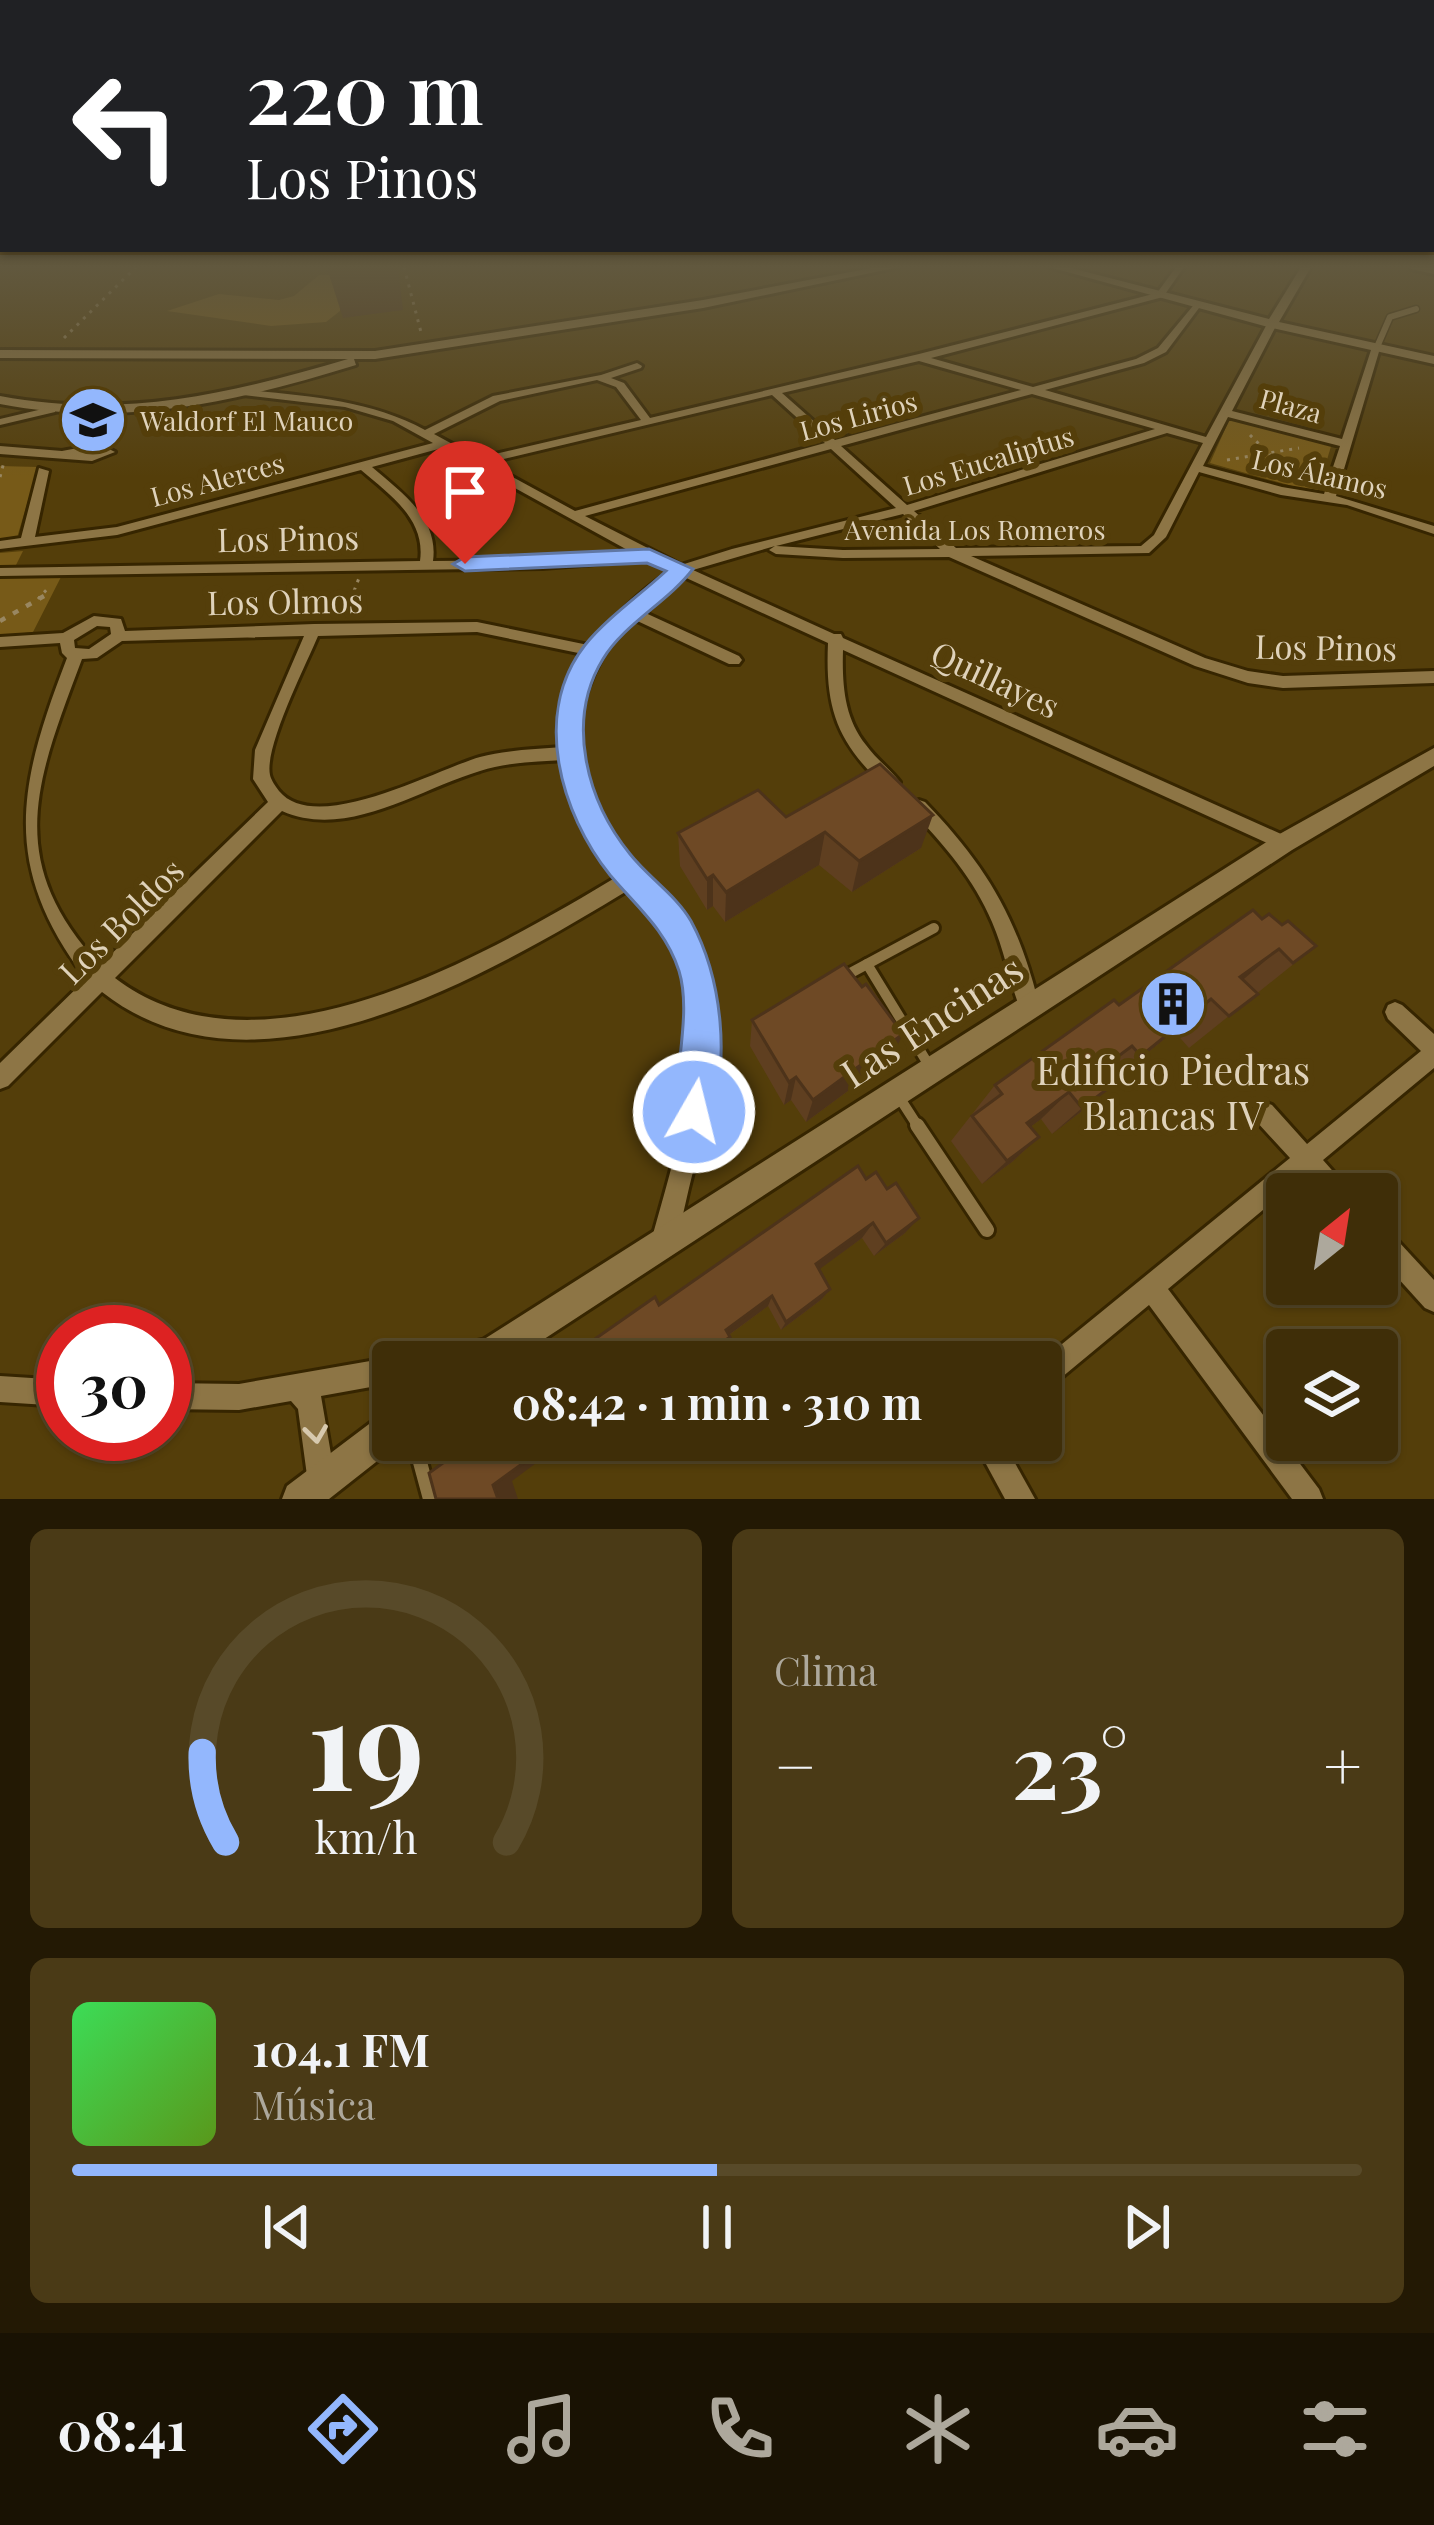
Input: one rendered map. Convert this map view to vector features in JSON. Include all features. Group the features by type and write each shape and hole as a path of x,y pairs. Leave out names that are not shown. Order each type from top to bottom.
{"street":[{"path":"0,422 51,410 152,407 239,392 375,355 486,337"},
{"path":"481,461 1001,337"},
{"name":"Los Lirios","path":"578,514 1040,391 1153,356 1169,337"},
{"name":"Avenida Los Romeros","path":"760,548 954,554 1144,550 1159,537 1265,337"},
{"path":"1331,337 1434,360"},
{"path":"1329,498 1377,347"},
{"path":"0,354 375,355"},
{"name":"Los Álamos","path":"921,358 1208,441"},
{"path":"425,434 497,398 637,366"},
{"path":"604,377 620,385 648,422"},
{"path":"239,392 362,407 481,461 649,556"},
{"path":"775,392 954,554"},
{"path":"0,400 51,410"},
{"name":"Plaza","path":"1224,412 1346,444"},
{"name":"Los Eucaliptus","path":"682,569 902,511 1167,429"},
{"name":"Los Alerces","path":"0,545 117,530 444,444"},
{"path":"0,450 62,455"},
{"path":"363,465 424,525 430,543 426,565"},
{"name":"Los Álamos","path":"1194,466 1329,498 1434,530"},
{"path":"28,543 43,471"},
{"name":"Los Pinos","path":"954,554 1231,673 1283,682 1434,677"},
{"name":"Los Pinos","path":"0,572 649,556"},
{"name":"Quillayes","path":"649,556 1283,843"},
{"path":"663,1242 697,1096 704,1010 678,927 632,878 586,812 570,753 572,710 594,651 682,569"},
{"path":"632,612 734,660"},
{"name":"Los Olmos","path":"71,647 77,627 103,620 116,622 119,636"},
{"name":"Los Olmos","path":"0,642 101,651 119,636 477,627 594,651"},
{"path":"314,629 263,750 261,778 280,803 304,812 334,812 380,801 477,765 570,753"},
{"path":"836,638 835,695 843,728 857,752 920,808 976,869 1012,941 1029,1007"},
{"path":"71,647 28,814 29,860 41,898 61,935 100,983 172,1018 230,1028 292,1026 380,1003 523,944 632,878"},
{"name":"Las Encinas","path":"510,1341 1283,843 1434,755"},
{"name":"Los Boldos","path":"0,1078 280,803"},
{"path":"1062,1361 1434,1052 1395,1012"},
{"path":"1264,1113 1318,1173"},
{"path":"1398,1260 1434,1299"},
{"path":"1151,1287 1309,1499"},
{"path":"192,1396 239,1397 372,1374"},
{"path":"297,1388 311,1403 311,1492"},
{"path":"0,1389 36,1391"},
{"path":"311,1492 372,1444"},
{"path":"999,1461 1022,1499"}],"lane":[{"path":"1377,347 1381,337"},
{"path":"828,985 934,928"},
{"path":"867,964 931,1070"},
{"path":"896,1092 987,1230"},
{"path":"420,1461 430,1499"}],"path":[{"path":"46,354 64,337"},
{"path":"423,337 426,346"},
{"path":"1224,412 1309,496"},
{"path":"1194,466 1268,451 1346,444"},
{"path":"339,628 364,566"},
{"path":"0,621 44,596 59,571"}],"shaded area":[{"path":"1231,416 1332,443 1317,493 1210,463"},
{"path":"0,466 38,467 16,541 0,541"},
{"path":"23,551 15,567 39,567 36,576 62,575 33,632 0,636 0,553"}],"building":[{"path":"880,764 933,815 859,861 825,832 726,892 713,875 707,879 678,833 758,790 786,817"},
{"path":"1253,910 1262,919 1269,914 1282,925 1288,921 1316,946 1293,963 1279,949 1240,977 1258,994 1229,1016 1211,999 1141,1056 1132,1046 1101,1069 1114,1084 1082,1108 1069,1092 1027,1123 1039,1137 1007,1161 972,1116 1002,1094 995,1085"},
{"path":"844,964 862,987 866,984 903,1034 813,1100 796,1077 789,1082 752,1020"},
{"path":"858,1166 866,1179 876,1172 887,1189 896,1183 919,1218 886,1243 873,1223 816,1264 830,1289 786,1322 772,1296 726,1330 730,1337 724,1341 592,1341 655,1297 659,1305"},
{"path":"446,1461 526,1461 493,1485 498,1499 436,1499 429,1473"}],"place":[{"name":"Waldorf El Mauco","path":"93,420"},
{"name":"Edificio Piedras Blancas IV","path":"1173,1004"}],"route":[{"path":"465,564 649,556 682,569 594,651 577,689 569,731 573,772 586,812 618,863 678,927 697,976 704,1010 703,1062 694,1112"}]}
